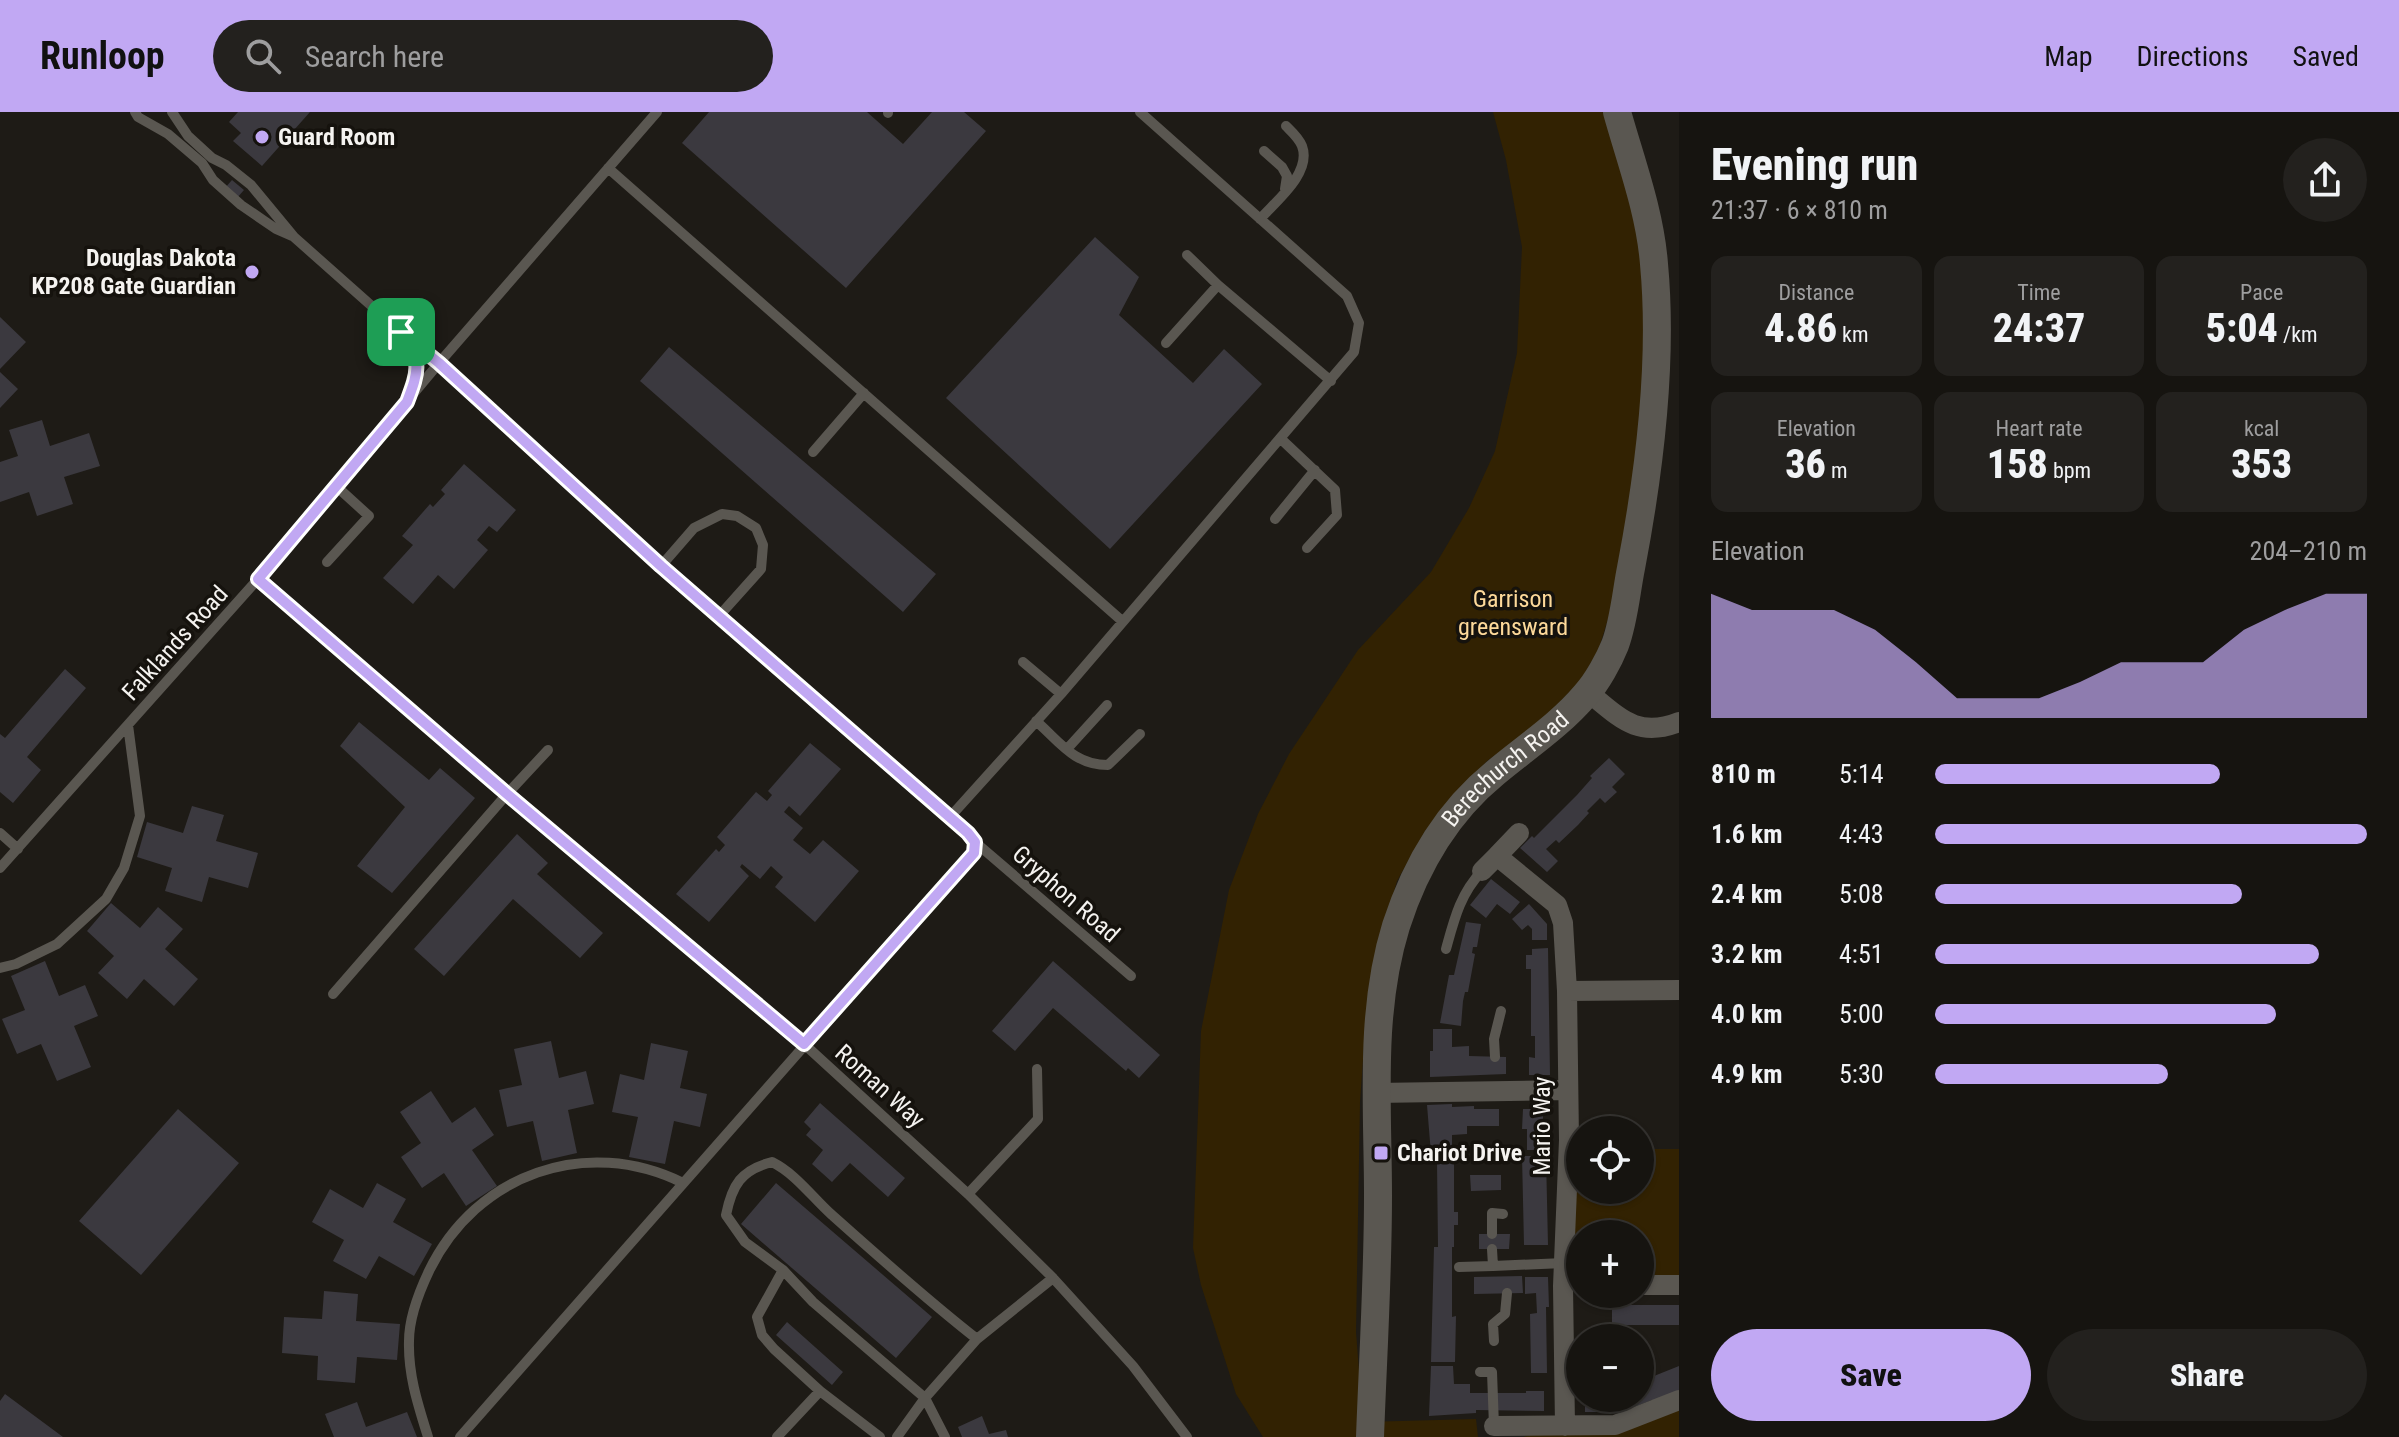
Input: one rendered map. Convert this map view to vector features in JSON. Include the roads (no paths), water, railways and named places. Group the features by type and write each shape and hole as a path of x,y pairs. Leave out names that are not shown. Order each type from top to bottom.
{"street":[{"name":"Berechurch Road","path":"1370,1437 1378,1199 1375,1093 1379,1023 1392,944 1413,881 1434,840 1492,774 1526,749 1588,692 1615,646 1637,536 1654,391 1654,264 1648,225 1617,112"},
{"path":"1588,692 1624,720 1642,728 1662,729 1679,722"},
{"path":"1482,871 1519,833"},
{"name":"Mario Way","path":"1497,856 1557,905 1563,923 1569,1140 1566,1269"},
{"path":"1567,991 1679,990"},
{"path":"1375,1093 1492,1087 1568,1090"},
{"path":"1654,1285 1679,1285"},
{"name":"Mario Way","path":"1565,1426 1571,1308"},
{"path":"1494,1426 1615,1425 1679,1400"}],"lane":[{"path":"135,112 202,163 213,180 241,205 276,229 294,237"},
{"name":"Falklands Road","path":"0,868 258,579 439,363 657,112"},
{"path":"950,817 1061,694 1121,620 1354,352 1359,323 1347,296 1140,112"},
{"path":"154,125 174,113 188,136 212,158 251,185 294,237"},
{"path":"1260,219 1303,166 1302,145 1286,126"},
{"path":"1264,151 1282,167 1287,176 1284,191"},
{"path":"608,168 1121,620"},
{"name":"Gryphon Road","path":"294,237 439,363 661,566 1131,976"},
{"path":"1187,255 1331,381"},
{"path":"1166,343 1218,285"},
{"path":"401,332 412,348 418,372 407,402"},
{"path":"813,452 864,393"},
{"path":"1281,439 1335,490 1337,515 1307,548"},
{"path":"1275,519 1315,470"},
{"path":"327,562 369,516 336,486"},
{"path":"661,566 694,528 722,514 737,516 756,528 763,545 761,569 719,616"},
{"name":"Roman Way","path":"258,579 804,1044 968,1194 1053,1278 1133,1366 1187,1437"},
{"path":"1023,662 1061,694"},
{"path":"1067,749 1107,705"},
{"path":"1036,721 1077,758 1091,765 1108,765 1140,734"},
{"path":"0,968 16,964 57,944 106,899 124,868 140,816 128,725"},
{"path":"333,994 548,750"},
{"path":"0,833 18,849"},
{"path":"460,1437 974,853 972,837"},
{"path":"1446,949 1459,903 1482,871"},
{"path":"1495,1057 1494,1039 1501,1011"},
{"path":"968,1194 1038,1119 1037,1069"},
{"path":"428,1437 411,1382 409,1338 419,1291 440,1248 459,1224 489,1196 528,1175 567,1163 613,1162 660,1172 683,1183"},
{"path":"945,1437 925,1398 813,1302 783,1270 745,1242 726,1215 731,1191 753,1167 772,1162 786,1169 828,1212 977,1339"},
{"path":"1492,1234 1491,1215 1503,1214"},
{"path":"1492,1249 1493,1266"},
{"path":"1459,1267 1493,1266 1506,1271 1564,1263"},
{"path":"783,1270 757,1317 762,1335 820,1391 880,1437"},
{"path":"897,1437 925,1398 977,1339 1053,1278"},
{"path":"1494,1341 1493,1324 1505,1314 1507,1293"},
{"path":"1480,1372 1492,1372 1494,1426"},
{"path":"777,1437 820,1391"}],"place":[{"name":"Guard Room","path":"262,137"},
{"name":"Douglas Dakota KP208 Gate Guardian","path":"252,272"},
{"name":"Chariot Drive","path":"1381,1153"}],"park label":[{"name":"Garrison greensward","path":"1513,613"}]}
